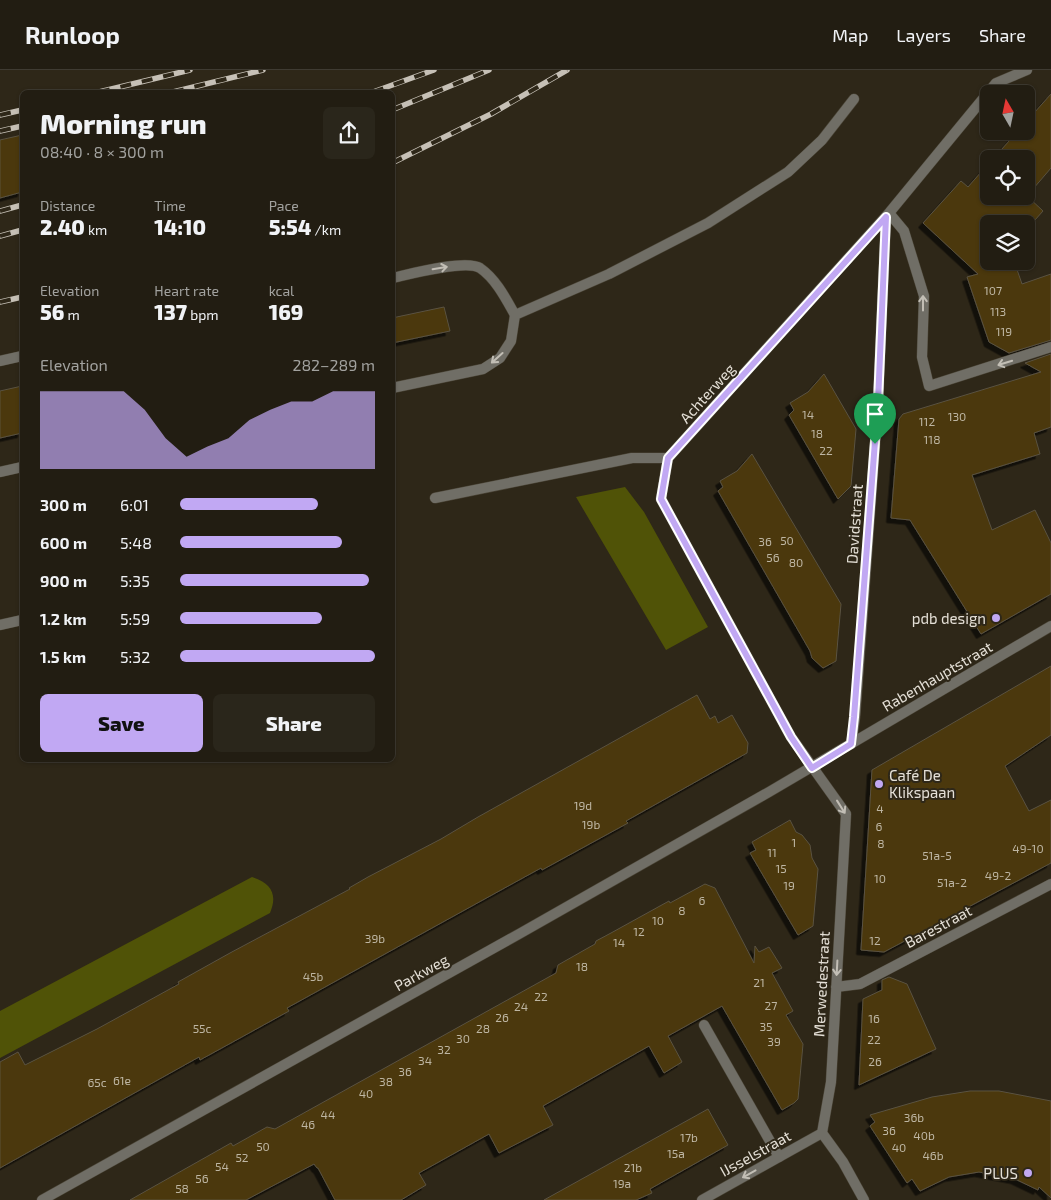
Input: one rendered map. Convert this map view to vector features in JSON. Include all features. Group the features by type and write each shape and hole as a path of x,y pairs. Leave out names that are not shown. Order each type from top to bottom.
{"street":[{"name":"Achterweg","path":"668,458 888,215 996,83 1027,70"},
{"path":"515,315 609,274 708,223 788,172 822,140 854,99"},
{"path":"888,215 904,231 924,296 922,357 929,386 1051,347"},
{"name":"Davidstraat","path":"851,744 877,411 888,215"},
{"path":"395,277 440,268 479,267 499,287 515,315 511,341 500,358 483,369 395,387"},
{"path":"0,361 20,356"},
{"path":"435,498 632,458 668,458 661,499 791,737 812,768"},
{"path":"0,472 20,467"},
{"path":"0,625 20,620"},
{"name":"Rabenhauptstraat","path":"812,768 1051,626"},
{"name":"Merwedestraat","path":"812,768 846,814 831,1082 822,1133"},
{"name":"Parkweg","path":"42,1200 502,944 812,768"},
{"name":"Barestraat","path":"836,987 860,984 1051,884"},
{"path":"704,1025 779,1158"},
{"path":"822,1133 843,1162 864,1200"},
{"name":"IJsselstraat","path":"702,1200 822,1133"}],"shaded area":[{"path":"625,487 644,512 708,627 666,650 576,497"},
{"path":"252,877 264,882 271,890 273,900 270,913 0,1058 0,1011"}],"building":[{"path":"1051,94 1051,168 1035,187 1035,150 1001,150 1010,140 1035,140 1035,112"},
{"path":"20,135 20,193 0,198 0,140"},
{"path":"980,173 980,205 1035,204 1043,211 1035,220 1035,215 980,215 980,270 1017,270 1022,284 1051,274 1051,340 1009,353 989,342 967,277 978,274 923,223 961,181 968,187"},
{"path":"444,307 450,331 395,342 395,317"},
{"path":"1051,354 1051,427 1034,433 1040,454 972,475 992,530 1035,510 1051,543 1051,594 981,634 910,520 891,518 899,419 903,414 1041,372 1025,363"},
{"path":"824,374 856,429 851,486 838,499 789,415 794,410 790,403 808,392"},
{"path":"20,386 20,433 0,438 0,391"},
{"path":"752,454 841,604 836,661 823,668 812,658 810,651 718,491 723,487 720,481 737,471"},
{"path":"1051,666 1051,735 1005,766 1029,811 1051,800 1051,863 884,952 861,950 872,770"},
{"path":"697,695 710,719 715,716 718,723 732,715 748,743 747,753 626,821 628,823 542,870 541,868 287,1008 289,1011 200,1060 199,1057 0,1168 0,1062 18,1052 25,1065 97,1029 179,984 178,982 230,953 441,839"},
{"path":"790,820 796,832 802,835 810,845 812,858 818,869 813,926 798,935 750,853 756,850 752,842"},
{"path":"705,884 715,888 754,963 755,946 759,952 769,947 782,968 772,973 793,1011 786,1015 803,1044 798,1099 782,1110 722,1006 668,1036 682,1062 664,1073 649,1046 543,1106 553,1125 499,1153 489,1134 419,1173 426,1185 401,1200 335,1200 314,1164 246,1200 130,1200 231,1143 233,1146 267,1127 275,1129 556,973 558,965 595,944 596,941 669,901 670,903"},
{"path":"889,977 907,984 936,1049 859,1085 863,999 882,990 882,980"},
{"path":"970,1091 999,1091 1051,1101 1051,1198 1039,1187 1038,1190 1015,1179 979,1172 949,1177 920,1191 912,1179 907,1183 870,1126 875,1122 870,1115 932,1097"},
{"path":"708,1109 728,1145 650,1189 652,1193 636,1200 544,1200"}],"railway":[{"path":"107,90 190,70"},
{"path":"181,90 263,70"},
{"path":"379,90 434,70"},
{"path":"395,109 489,70"},
{"path":"395,162 491,114 567,70"},
{"path":"0,115 20,110"},
{"path":"0,131 20,126"},
{"path":"0,211 20,206"},
{"path":"0,236 20,231"},
{"path":"0,302 20,297"}],"place":[{"name":"pdb design","path":"996,618"},
{"name":"Café De Klikspaan","path":"879,784"},
{"name":"PLUS","path":"1028,1173"}],"route":[{"path":"886,217 875,444 851,744 812,768 791,737 661,499 668,458 886,217"}]}
